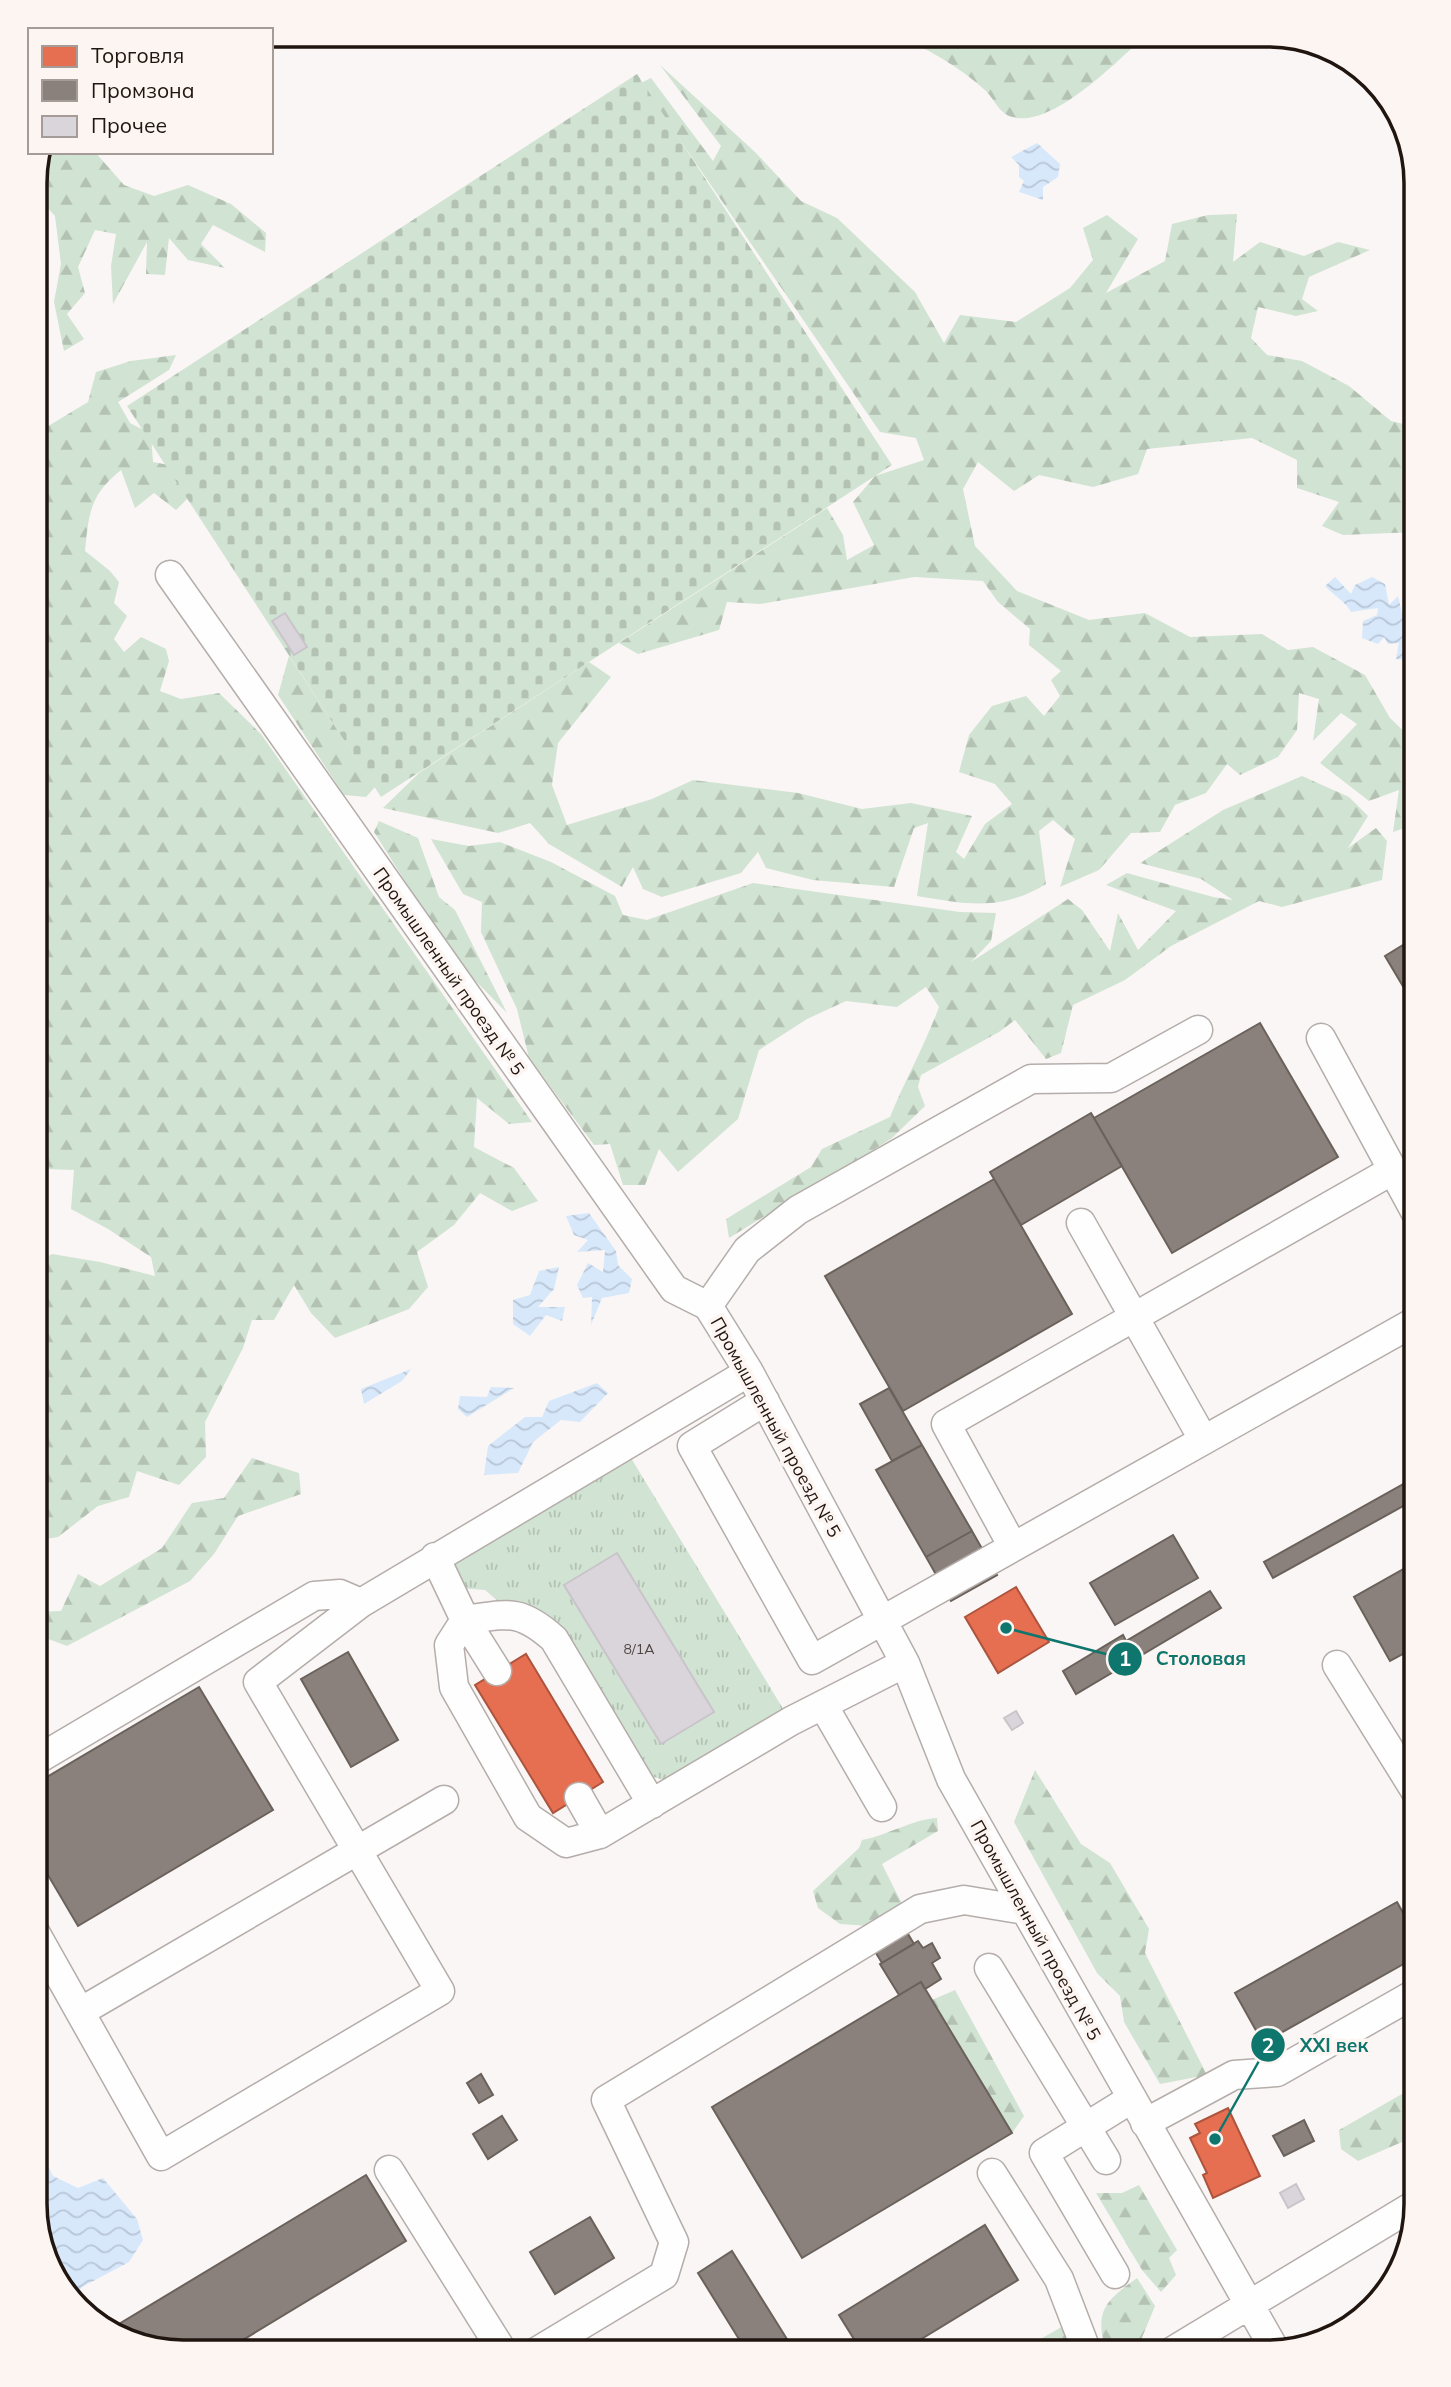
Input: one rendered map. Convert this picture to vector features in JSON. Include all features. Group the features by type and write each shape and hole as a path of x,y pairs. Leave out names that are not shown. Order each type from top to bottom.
{"street":[{"name":"Промышленный проезд № 5","path":"170,575 674,1289 708,1306 749,1372 905,1663 951,1779 1269,2340"},
{"path":"708,1306 747,1250 798,1210 1031,1079 1111,1078 1198,1030"},
{"path":"1321,1038 1404,1191"},
{"path":"1012,1545 946,1424 1393,1170"},
{"path":"1081,1223 1136,1316 1203,1439"},
{"path":"765,1401 692,1446 812,1660 1012,1545 1404,1328"},
{"path":"47,1954 161,2156 440,1991 258,1682 361,1603 749,1372"},
{"path":"435,1557 465,1619 497,1671"},
{"path":"47,1754 314,1597 340,1594 361,1603"},
{"path":"465,1619 510,1614 533,1620 554,1639 652,1804"},
{"path":"465,1619 449,1645 454,1687 528,1817 565,1843 600,1834 823,1705 905,1663"},
{"path":"1337,1665 1404,1773"},
{"path":"823,1705 882,1807"},
{"path":"579,1797 600,1834"},
{"path":"80,2012 444,1800"},
{"path":"557,2339 664,2276 674,2242 606,2099 920,1909 964,1900 1025,1910"},
{"path":"989,1968 1106,2160"},
{"path":"1115,2274 1044,2153 1086,2127 1138,2111 1234,2075 1277,2072 1404,2000"},
{"path":"389,2170 495,2339"},
{"path":"992,2172 1059,2279 1082,2340"},
{"path":"1191,2340 1403,2212"}],"green space":[{"path":"923,48 1132,48 1100,77 1061,105 1042,114 1023,118 1004,113 976,82"},
{"path":"660,65 755,152 801,201 837,218 915,292 944,343 960,315 1016,322 1070,288 1093,260 1083,228 1107,215 1138,239 1106,293 1165,261 1172,224 1208,215 1237,214 1233,262 1260,242 1304,256 1338,242 1370,250 1309,277 1302,299 1318,311 1296,316 1258,307 1251,338 1267,355 1302,361 1349,386 1391,421 1404,424 1404,532 1343,535 1322,526 1339,502 1297,488 1297,460 1252,438 1147,449 1138,474 1093,487 1039,475 1014,491 978,462 963,489 975,546 1017,591 1089,620 1145,613 1190,637 1262,634 1288,650 1313,647 1365,675 1390,718 1404,731 1404,828 1393,832 1399,790 1369,801 1320,763 1357,724 1341,713 1313,741 1319,699 1299,693 1297,730 1278,757 1240,775 1227,764 1206,793 1175,805 1160,832 1131,833 1099,870 1060,887 1075,839 1053,820 1039,831 1046,884 1013,899 998,902 968,903 917,896 928,823 914,828 894,887 813,880 766,868 758,852 741,873 662,897 643,889 633,867 622,887 549,844 530,823 498,833 383,808 419,773 589,662 611,677 558,743 552,785 567,825 652,799 693,780 798,793 862,809 911,803 972,816 956,852 964,859 985,824 1012,804 995,784 959,772 969,735 992,706 1026,696 1044,716 1060,696 1051,680 1061,671 1029,645 1030,629 998,602 983,581 914,577 760,604 727,602 719,630 638,654 619,643 827,508 843,535 847,560 874,545 853,502 875,476 924,460 916,438 880,432 641,83 651,78 713,161 721,146"},
{"path":"637,74 892,465 381,797 127,406"},
{"path":"51,154 97,154 124,185 154,196 188,185 231,204 266,233 265,252 213,225 201,244 225,268 188,260 169,238 165,275 146,274 147,242 113,304 111,266 116,234 95,230 78,267 85,293 67,314 84,339 64,351 54,302 61,264 55,216 48,208"},
{"path":"176,355 169,370 118,402 130,423 151,434 153,462 174,466 191,495 176,510 154,493 135,508 121,470 97,496 90,515 85,551 119,582 114,603 127,616 114,639 124,652 141,637 166,649 169,661 160,691 181,699 219,693 261,734 532,1122 509,1124 477,1098 474,1147 514,1168 538,1201 512,1211 480,1193 454,1225 417,1252 428,1287 409,1309 335,1338 311,1313 294,1285 274,1320 252,1320 243,1348 205,1422 206,1457 179,1485 137,1471 129,1497 98,1506 58,1537 47,1539 47,1256 52,1254 100,1262 155,1276 151,1257 71,1209 74,1170 48,1169 48,426 88,402 96,372 131,361"},
{"path":"289,656 375,787 366,797 344,795 278,695"},
{"path":"1302,776 1349,797 1368,816 1348,848 1376,828 1387,841 1382,880 1282,907 1259,901 1171,946 1125,980 1073,1005 1061,1053 1046,1059 1015,1020 999,1032 921,1075 918,1087 925,1106 891,1139 729,1238 726,1219 811,1167 822,1149 890,1117 939,1007 926,987 897,1007 846,1001 807,1019 759,1050 738,1119 678,1172 659,1149 645,1185 623,1185 610,1144 594,1145 529,1058 517,1009 481,932 482,902 463,894 431,839 469,846 500,842 551,862 615,896 623,915 647,920 753,883 960,912 996,913 991,941 971,962 1068,899 1082,910 1110,951 1118,913 1138,950 1176,911 1106,885 1127,873 1233,900 1201,879 1140,863 1223,810"},
{"path":"379,821 418,838 439,897 455,910 507,1013 454,959 374,832"},
{"path":"252,1458 299,1473 301,1494 238,1516 214,1554 190,1581 67,1646 47,1639 47,1612 61,1611 78,1574 100,1586 162,1548 192,1503 224,1498"},
{"path":"631,1458 785,1712 669,1782 648,1775 563,1636 500,1603 485,1590 459,1588 451,1565"},
{"path":"1035,1770 1081,1844 1110,1863 1149,1929 1145,1953 1207,2075 1160,2084 1124,2022 1120,1996 1097,1973 1014,1822"},
{"path":"937,1818 938,1831 882,1864 902,1904 869,1926 840,1924 818,1908 813,1891 859,1848 862,1840"},
{"path":"955,1990 1024,2116 1012,2133 932,2000"},
{"path":"1404,2093 1404,2141 1358,2161 1341,2149 1339,2130"},
{"path":"1139,2185 1177,2250 1169,2258 1176,2275 1161,2292 1142,2270 1096,2193 1122,2193"},
{"path":"1137,2278 1155,2306 1141,2340 1104,2340 1102,2317 1117,2294"},
{"path":"1070,2322 1073,2340 1039,2340"}],"water":[{"path":"1037,143 1060,164 1058,177 1043,187 1043,200 1019,192 1024,181 1019,177 1019,165 1011,157"},
{"path":"1335,577 1351,594 1355,585 1372,577 1385,584 1389,605 1398,596 1404,613 1404,660 1396,659 1399,643 1388,644 1384,637 1378,644 1362,638 1363,621 1377,615 1378,608 1351,612 1325,586"},
{"path":"589,1213 616,1251 618,1265 632,1279 629,1293 602,1298 591,1325 592,1297 583,1298 577,1285 588,1263 603,1272 605,1250 577,1252 588,1240 574,1235 566,1216"},
{"path":"559,1267 554,1289 538,1307 565,1307 562,1321 546,1315 530,1336 513,1324 513,1300 530,1295 539,1271"},
{"path":"411,1369 402,1381 364,1404 361,1389"},
{"path":"597,1383 608,1393 580,1422 561,1420 533,1442 518,1473 484,1475 488,1446 525,1417 542,1417 549,1401"},
{"path":"491,1387 514,1388 467,1417 458,1409 460,1396 487,1397"},
{"path":"47,2164 53,2176 78,2188 103,2178 137,2219 143,2240 129,2262 79,2291 54,2248 47,2204"}],"building: Торговля":[{"path":"1016,1587 1049,1642 998,1673 965,1617"},
{"path":"526,1654 603,1782 553,1813 475,1685"},
{"path":"1228,2108 1260,2176 1213,2198 1203,2175 1207,2173 1190,2138 1200,2133 1195,2124"}],"building: Промзона":[{"path":"1404,944 1404,988 1385,956"},
{"path":"1260,1023 1338,1157 1172,1253 1094,1118"},
{"path":"1091,1113 1122,1166 1021,1225 990,1172"},
{"path":"994,1179 1072,1314 903,1411 825,1276"},
{"path":"889,1388 922,1445 892,1461 860,1404"},
{"path":"922,1445 972,1531 926,1557 876,1470"},
{"path":"1404,1484 1404,1506 1273,1578 1264,1562"},
{"path":"972,1531 997,1575 951,1601 926,1557"},
{"path":"1173,1535 1198,1578 1115,1625 1090,1583"},
{"path":"1404,1569 1404,1653 1390,1661 1354,1597"},
{"path":"1210,1591 1221,1608 1076,1694 1063,1671 1123,1635 1126,1641"},
{"path":"348,1652 398,1740 351,1767 301,1679"},
{"path":"199,1687 273,1810 78,1926 47,1874 47,1777"},
{"path":"1397,1902 1404,1915 1404,1964 1263,2043 1235,1993"},
{"path":"894,1911 914,1944 882,1963 862,1930"},
{"path":"918,1941 923,1948 932,1943 940,1958 932,1963 941,1979 925,1989 921,1982 899,1995 880,1964"},
{"path":"921,1982 1012,2133 802,2258 712,2107"},
{"path":"481,2074 493,2095 479,2103 467,2083"},
{"path":"502,2116 517,2140 488,2159 473,2134"},
{"path":"1304,2120 1314,2141 1284,2156 1273,2136"},
{"path":"366,2175 406,2241 244,2339 156,2337 119,2324"},
{"path":"590,2217 614,2258 555,2294 530,2252"},
{"path":"985,2225 1018,2280 920,2340 854,2340 839,2315"},
{"path":"732,2251 787,2340 739,2340 698,2273"}],"building: Прочее":[{"path":"285,613 307,647 294,655 272,621"},
{"path":"617,1553 714,1712 661,1744 564,1585"},
{"path":"1016,1711 1023,1723 1012,1730 1004,1718"},
{"path":"1296,2184 1304,2199 1288,2208 1280,2193"}],"place":[{"name":"Столовая","path":"1006,1628"},
{"name":"XXI век","path":"1215,2139"}]}
